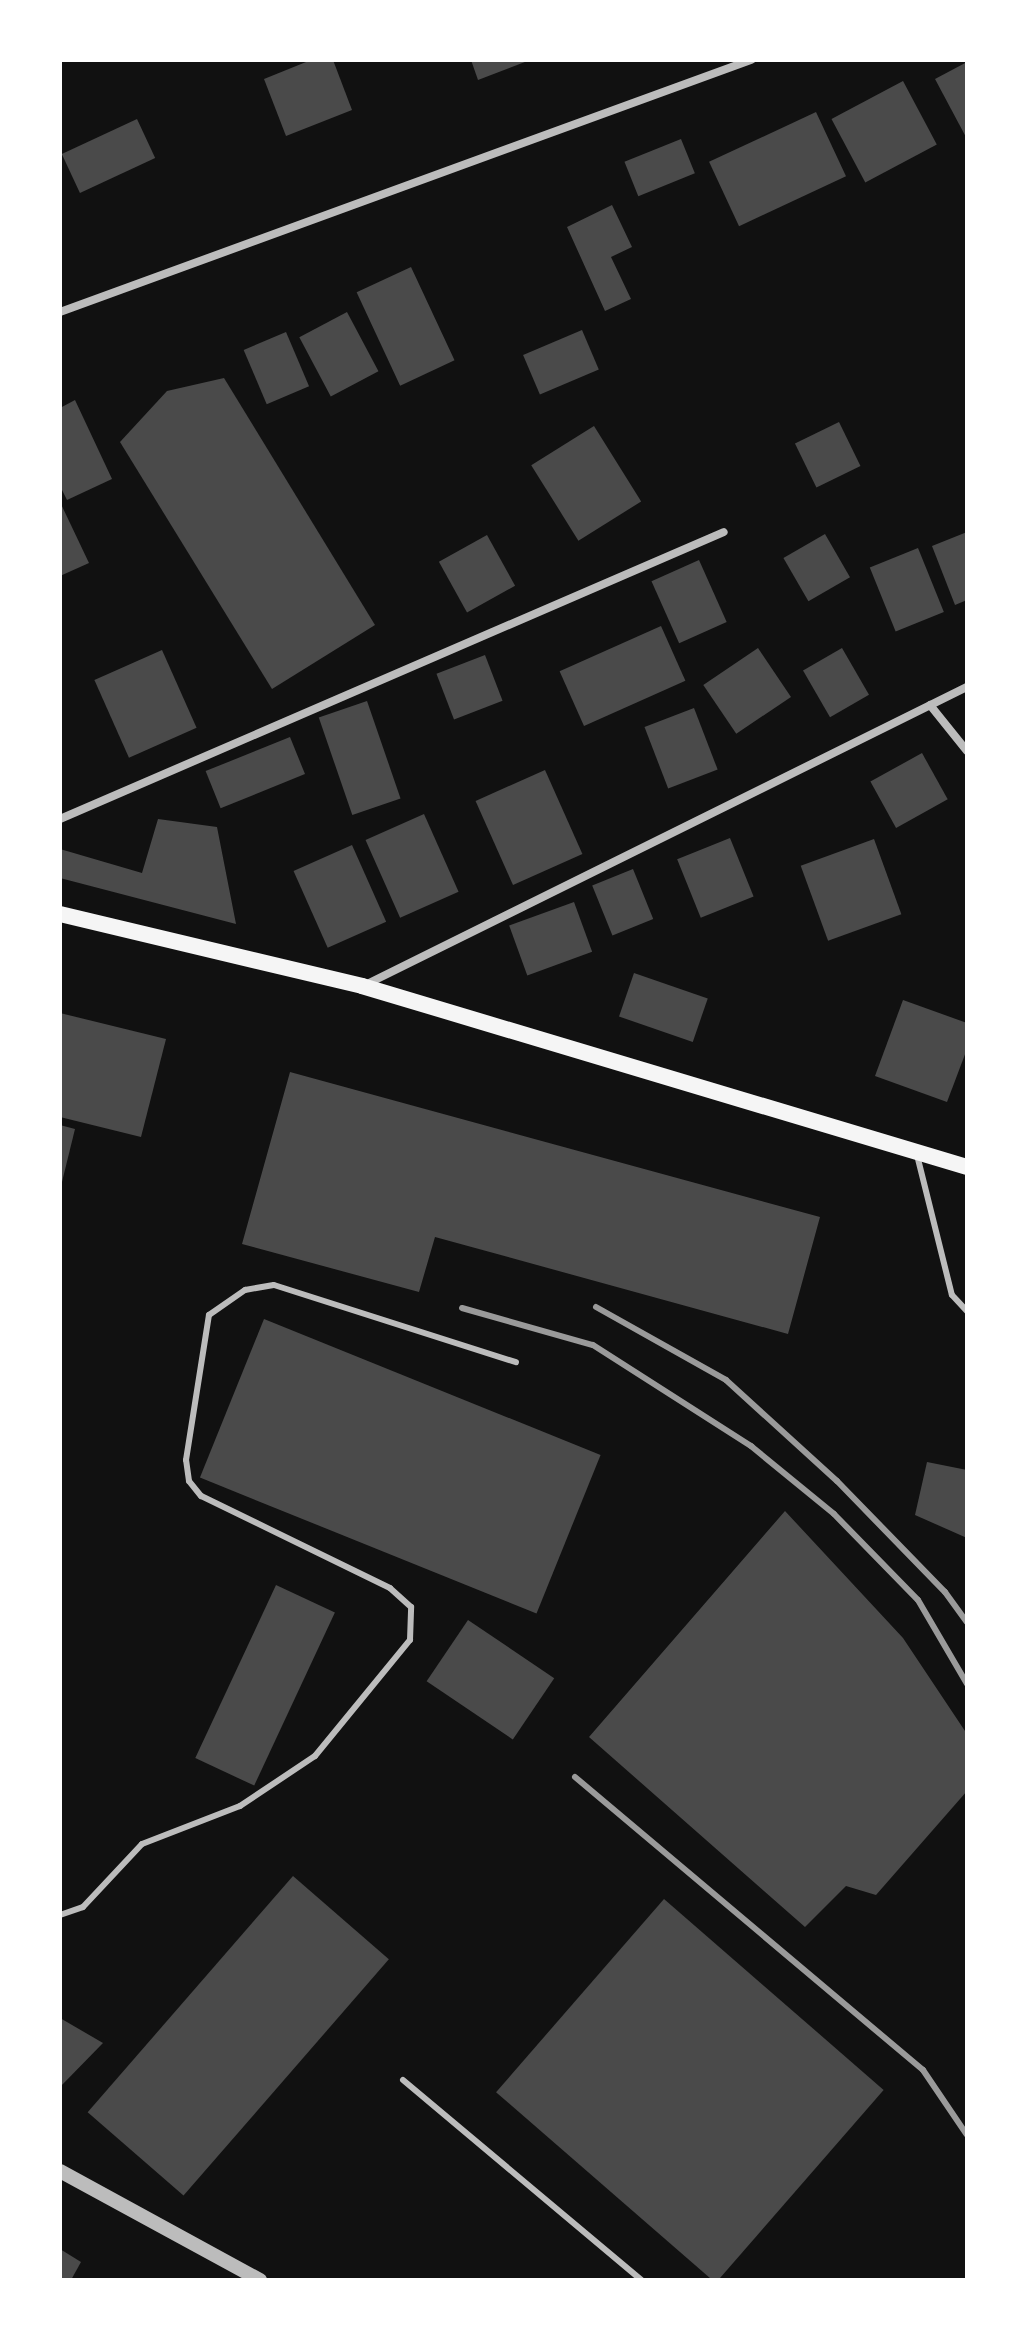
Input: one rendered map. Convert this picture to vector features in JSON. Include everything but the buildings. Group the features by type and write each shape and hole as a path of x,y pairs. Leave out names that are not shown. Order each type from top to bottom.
{"main road":[{"path":"60,914 362,986 967,1167"}],"street":[{"path":"60,312 751,60"},
{"path":"60,819 724,532"},
{"path":"362,986 967,687"},
{"path":"930,705 967,751"},
{"path":"60,2171 260,2280"}],"lane":[{"path":"916,1152 952,1295 967,1311"},
{"path":"60,1915 83,1907 142,1844 240,1806 315,1756 410,1640 411,1607 390,1588 201,1496 189,1481 186,1460 209,1315 245,1290 274,1285 516,1362"},
{"path":"403,2080 641,2280"}],"railway":[{"path":"596,1307 726,1380 837,1481 945,1592 967,1622"},
{"path":"462,1308 593,1345 751,1446 834,1514 918,1600 967,1684"},
{"path":"575,1777 923,2070 967,2135"}]}
